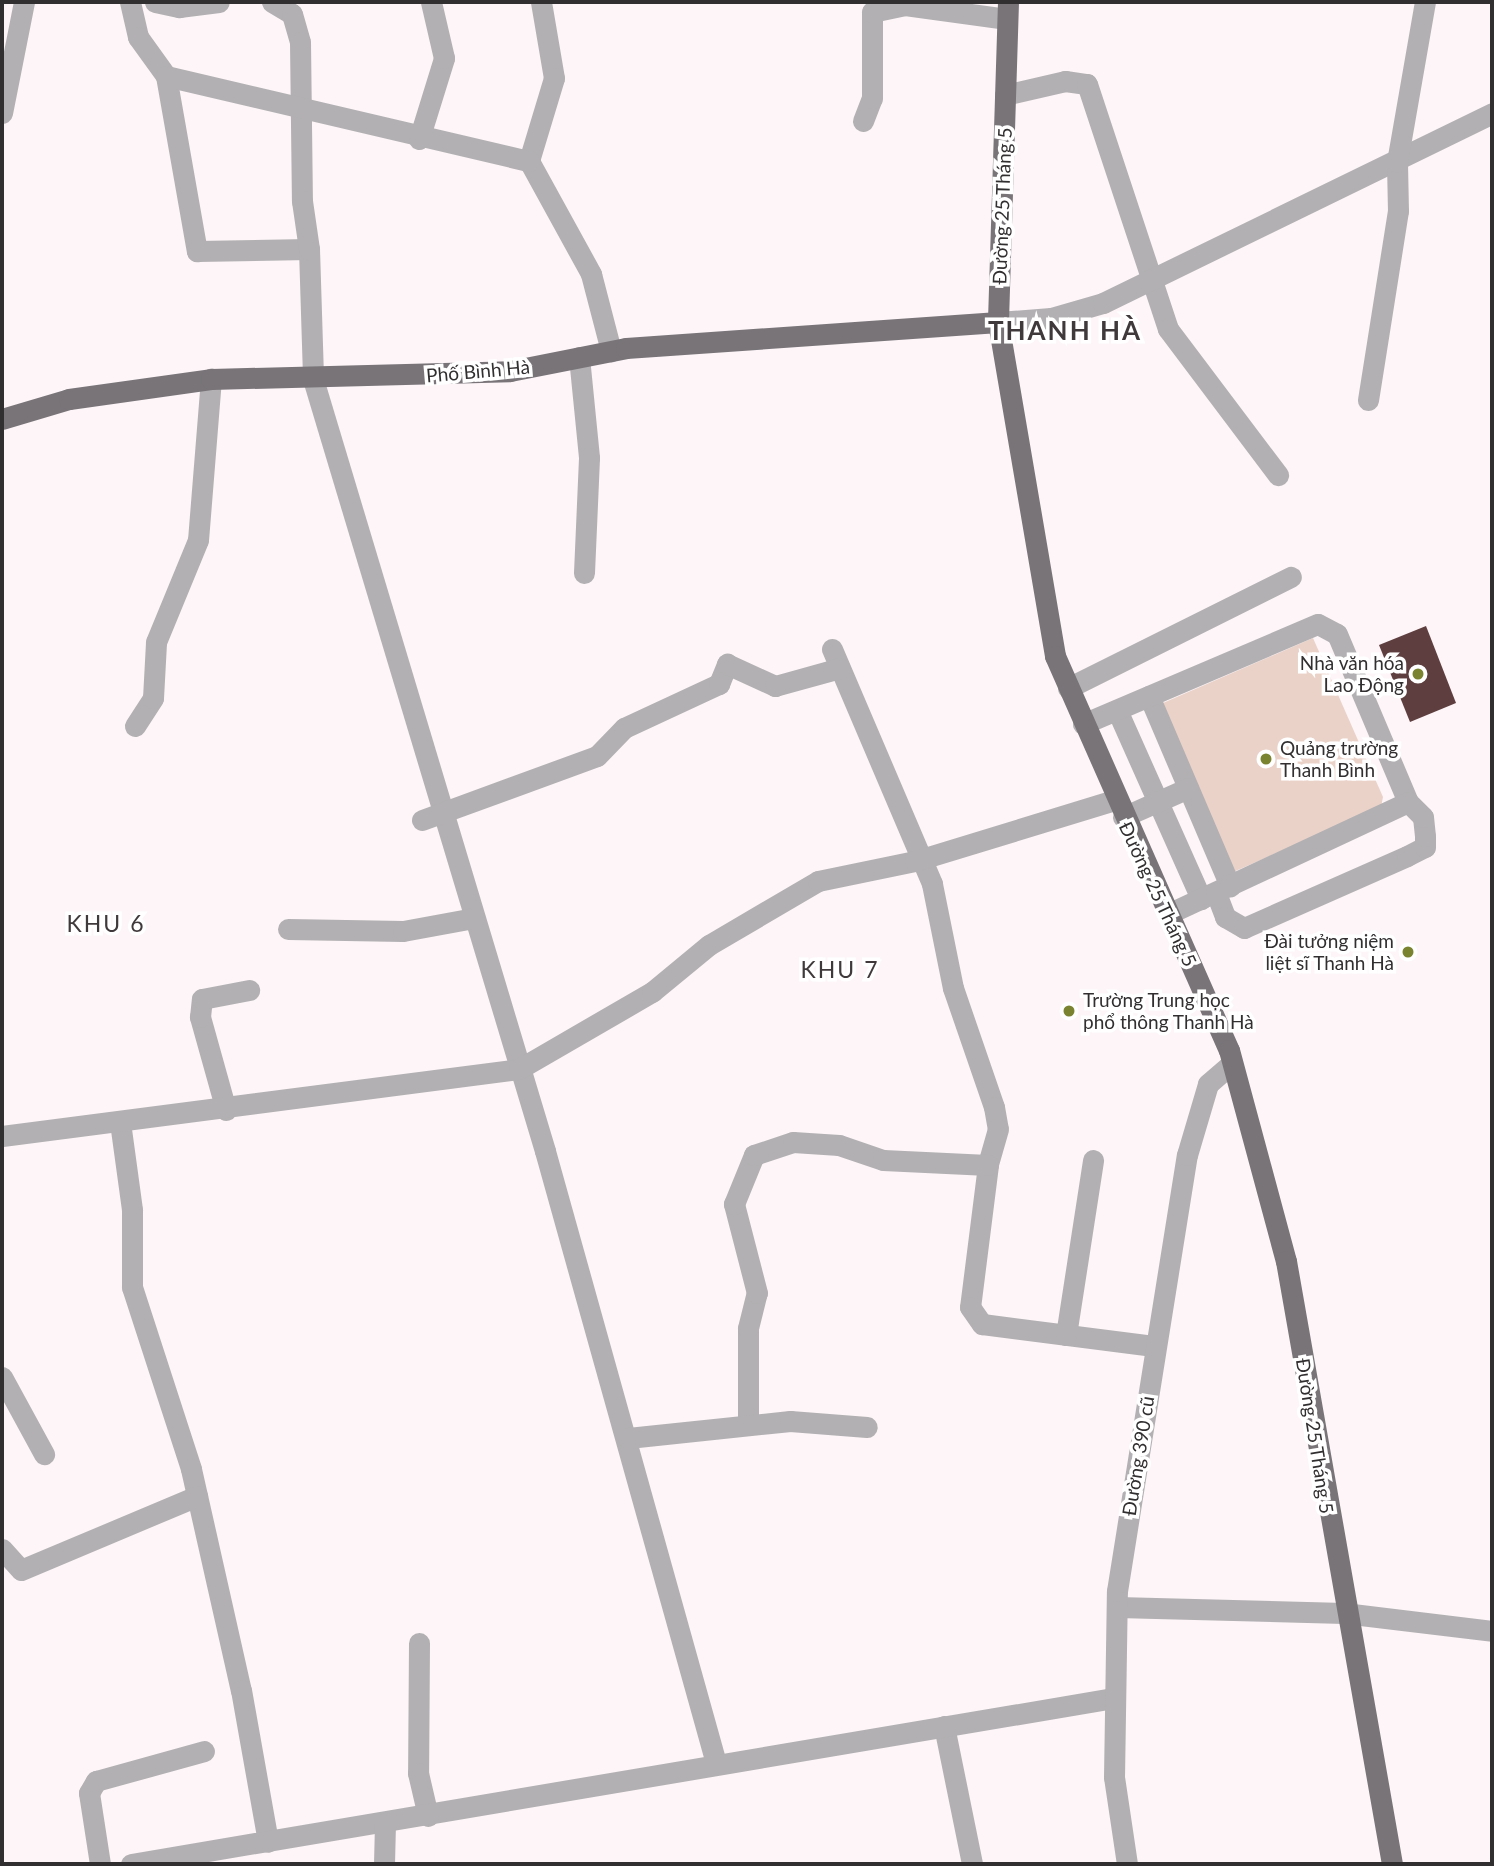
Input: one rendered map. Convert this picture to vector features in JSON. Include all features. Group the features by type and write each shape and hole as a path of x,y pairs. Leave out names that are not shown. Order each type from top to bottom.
{"main road":[{"name":"Đường 25 Tháng 5","path":"1008,10 998,322 1055,656 1231,1064 1286,1261 1344,1613 1392,1864"},
{"name":"Phố Bình Hà","path":"2,419 69,399 211,379 313,379 510,372 611,351 998,322"}],"street":[{"path":"2,113 30,2"},
{"path":"130,2 138,37 166,76 197,251 309,249"},
{"path":"155,2 180,7 219,2"},
{"path":"272,2 292,14 297,29 313,379 628,1438 716,1763"},
{"path":"419,139 444,58 431,2"},
{"path":"541,2 554,78 529,162 591,274 611,351"},
{"path":"1368,400 1398,211 1397,162 1425,2"},
{"path":"863,121 872,98 872,12 920,4 1008,10"},
{"path":"166,76 217,84 244,98 529,162"},
{"path":"1005,95 1065,81 1087,84 1150,282 1168,329 1278,475"},
{"path":"998,322 1078,313 1150,282 1492,113"},
{"path":"579,357 589,458 584,573"},
{"path":"135,726 153,698 156,642 198,540 211,379"},
{"path":"1068,688 1291,577"},
{"path":"1083,724 1117,709 1318,624 1337,634 1408,802 1423,817 1425,847 1244,928 1226,917 1215,893 1158,801 1117,709"},
{"path":"422,820 445,817 597,756 624,728 719,684 727,664 775,686 836,659 923,859 953,988 994,1107 998,1129 988,1165 970,1307 982,1324 1154,1346"},
{"path":"1149,696 1188,788 1215,893"},
{"path":"2,1136 226,1110 519,1069 652,992 709,945 818,881 923,859 1158,801 1188,788"},
{"path":"1168,914 1408,802"},
{"path":"288,929 402,931 474,918"},
{"path":"226,1110 200,1017 202,999 250,990"},
{"name":"Đường 390 cũ","path":"1127,1864 1114,1777 1117,1607 1154,1346 1199,1108 1208,1084 1231,1064"},
{"path":"120,1122 132,1210 132,1287 197,1496 268,1842"},
{"path":"748,1424 748,1328 757,1293 734,1204 754,1155 793,1142 839,1145 884,1160 988,1165"},
{"path":"1066,1335 1093,1160"},
{"path":"2,1377 44,1454"},
{"path":"628,1438 748,1424 867,1427"},
{"path":"2,1549 21,1570 197,1496"},
{"path":"1117,1607 1344,1613 1492,1631"},
{"path":"419,1643 418,1773 428,1816"},
{"path":"131,1864 385,1824 716,1763 1114,1698"},
{"path":"944,1726 972,1864"},
{"path":"100,1864 89,1793 96,1781 204,1751"},
{"path":"384,1864 385,1824"}],"shaded area":[{"path":"1313,638 1383,797 1381,807 1231,873 1163,703"}],"building":[{"name":"Nhà văn hóa Lao Động","path":"1426,626 1456,703 1410,722 1379,645"}],"place":[{"name":"Nhà văn hóa Lao Động","path":"1418,674"},
{"name":"Quảng trường Thanh Bình","path":"1266,759"},
{"name":"Đài tưởng niệm liệt sĩ Thanh Hà","path":"1408,952"},
{"name":"Trường Trung học phổ thông Thanh Hà","path":"1069,1011"}],"district":[{"name":"THANH HÀ","path":"1065,331"},
{"name":"KHU 6","path":"106,923"},
{"name":"KHU 7","path":"840,969"}]}
